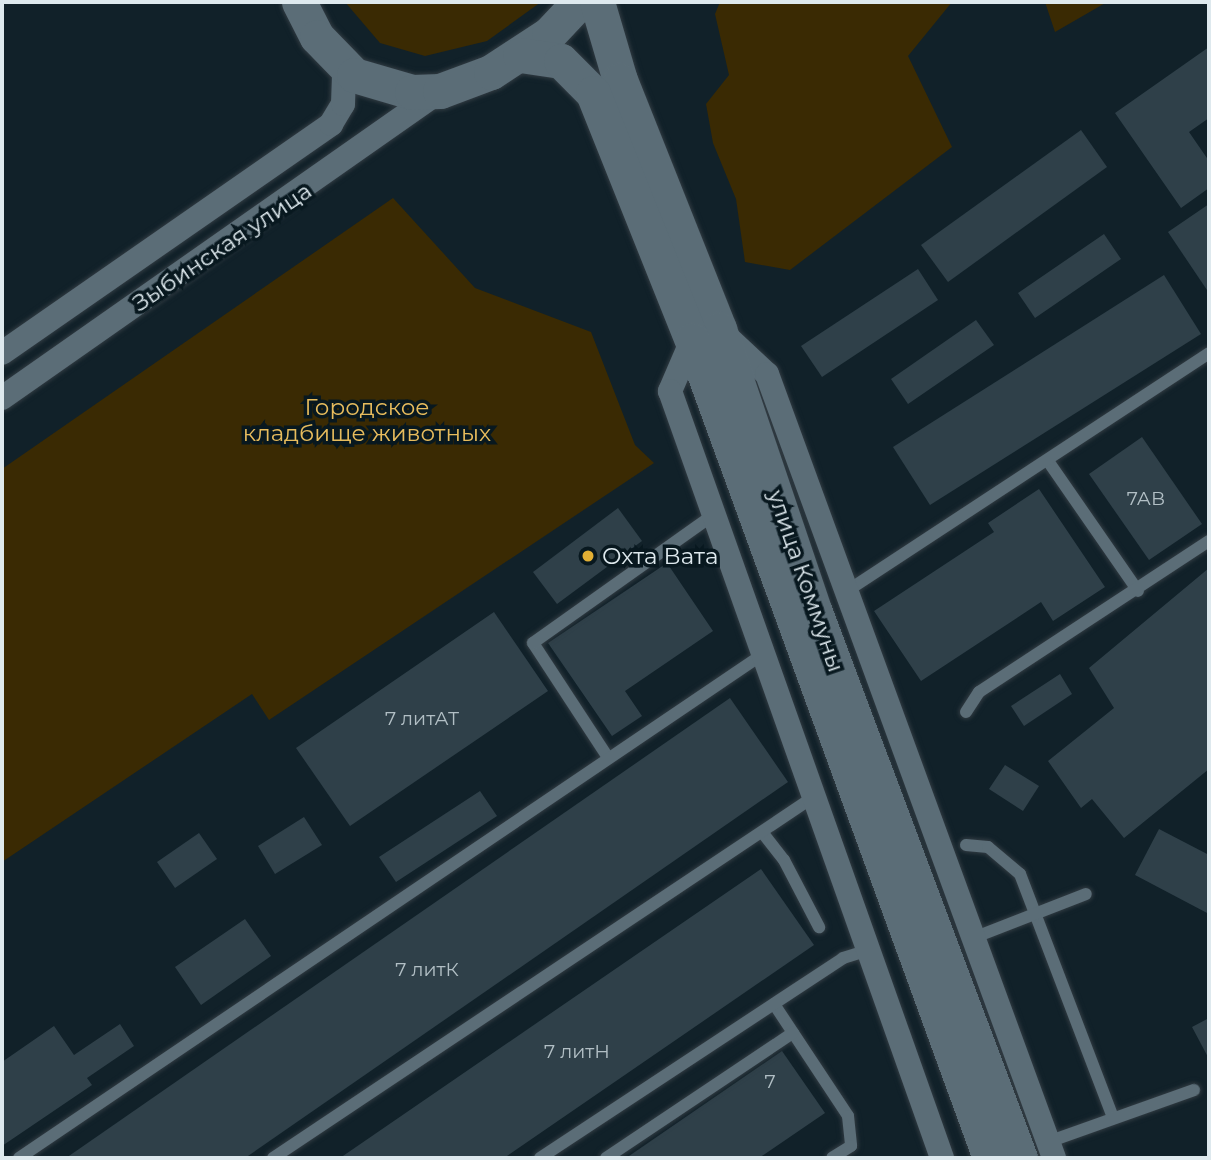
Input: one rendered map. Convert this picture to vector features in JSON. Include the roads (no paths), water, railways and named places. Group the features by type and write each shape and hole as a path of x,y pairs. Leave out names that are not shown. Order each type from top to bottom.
{"street":[{"path":"299,2 317,37 344,66 381,86 440,91 520,55 579,2"},
{"name":"улица Коммуны","path":"597,2 620,80 706,335 990,1158"},
{"name":"улица Коммуны","path":"520,55 561,61 593,93 706,335 815,612 1040,1153"},
{"name":"Зыбинская улица","path":"2,353 331,124 343,104 344,66"},
{"name":"Зыбинская улица","path":"2,398 440,91"},
{"path":"942,1158 670,391 706,335 767,374 974,938 1040,1153"}],"lane":[{"path":"847,592 1209,353"},
{"path":"1048,461 1138,591"},
{"path":"607,756 533,643 713,515"},
{"path":"966,712 979,692 1138,591 1209,541"},
{"path":"19,1158 607,756 763,653"},
{"path":"274,1158 815,796"},
{"path":"761,832 784,860 818,927"},
{"path":"966,845 988,847 1020,874 1113,1117"},
{"path":"974,938 1086,894"},
{"path":"540,1158 844,958 869,950"},
{"path":"774,1004 848,1116 850,1146 832,1158"},
{"path":"606,1158 793,1033"},
{"path":"1040,1153 1113,1117 1194,1090"}],"place":[{"name":"Охта Вата","path":"588,556"}],"park label":[{"name":"Городское кладбище животных","path":"367,420"}]}
